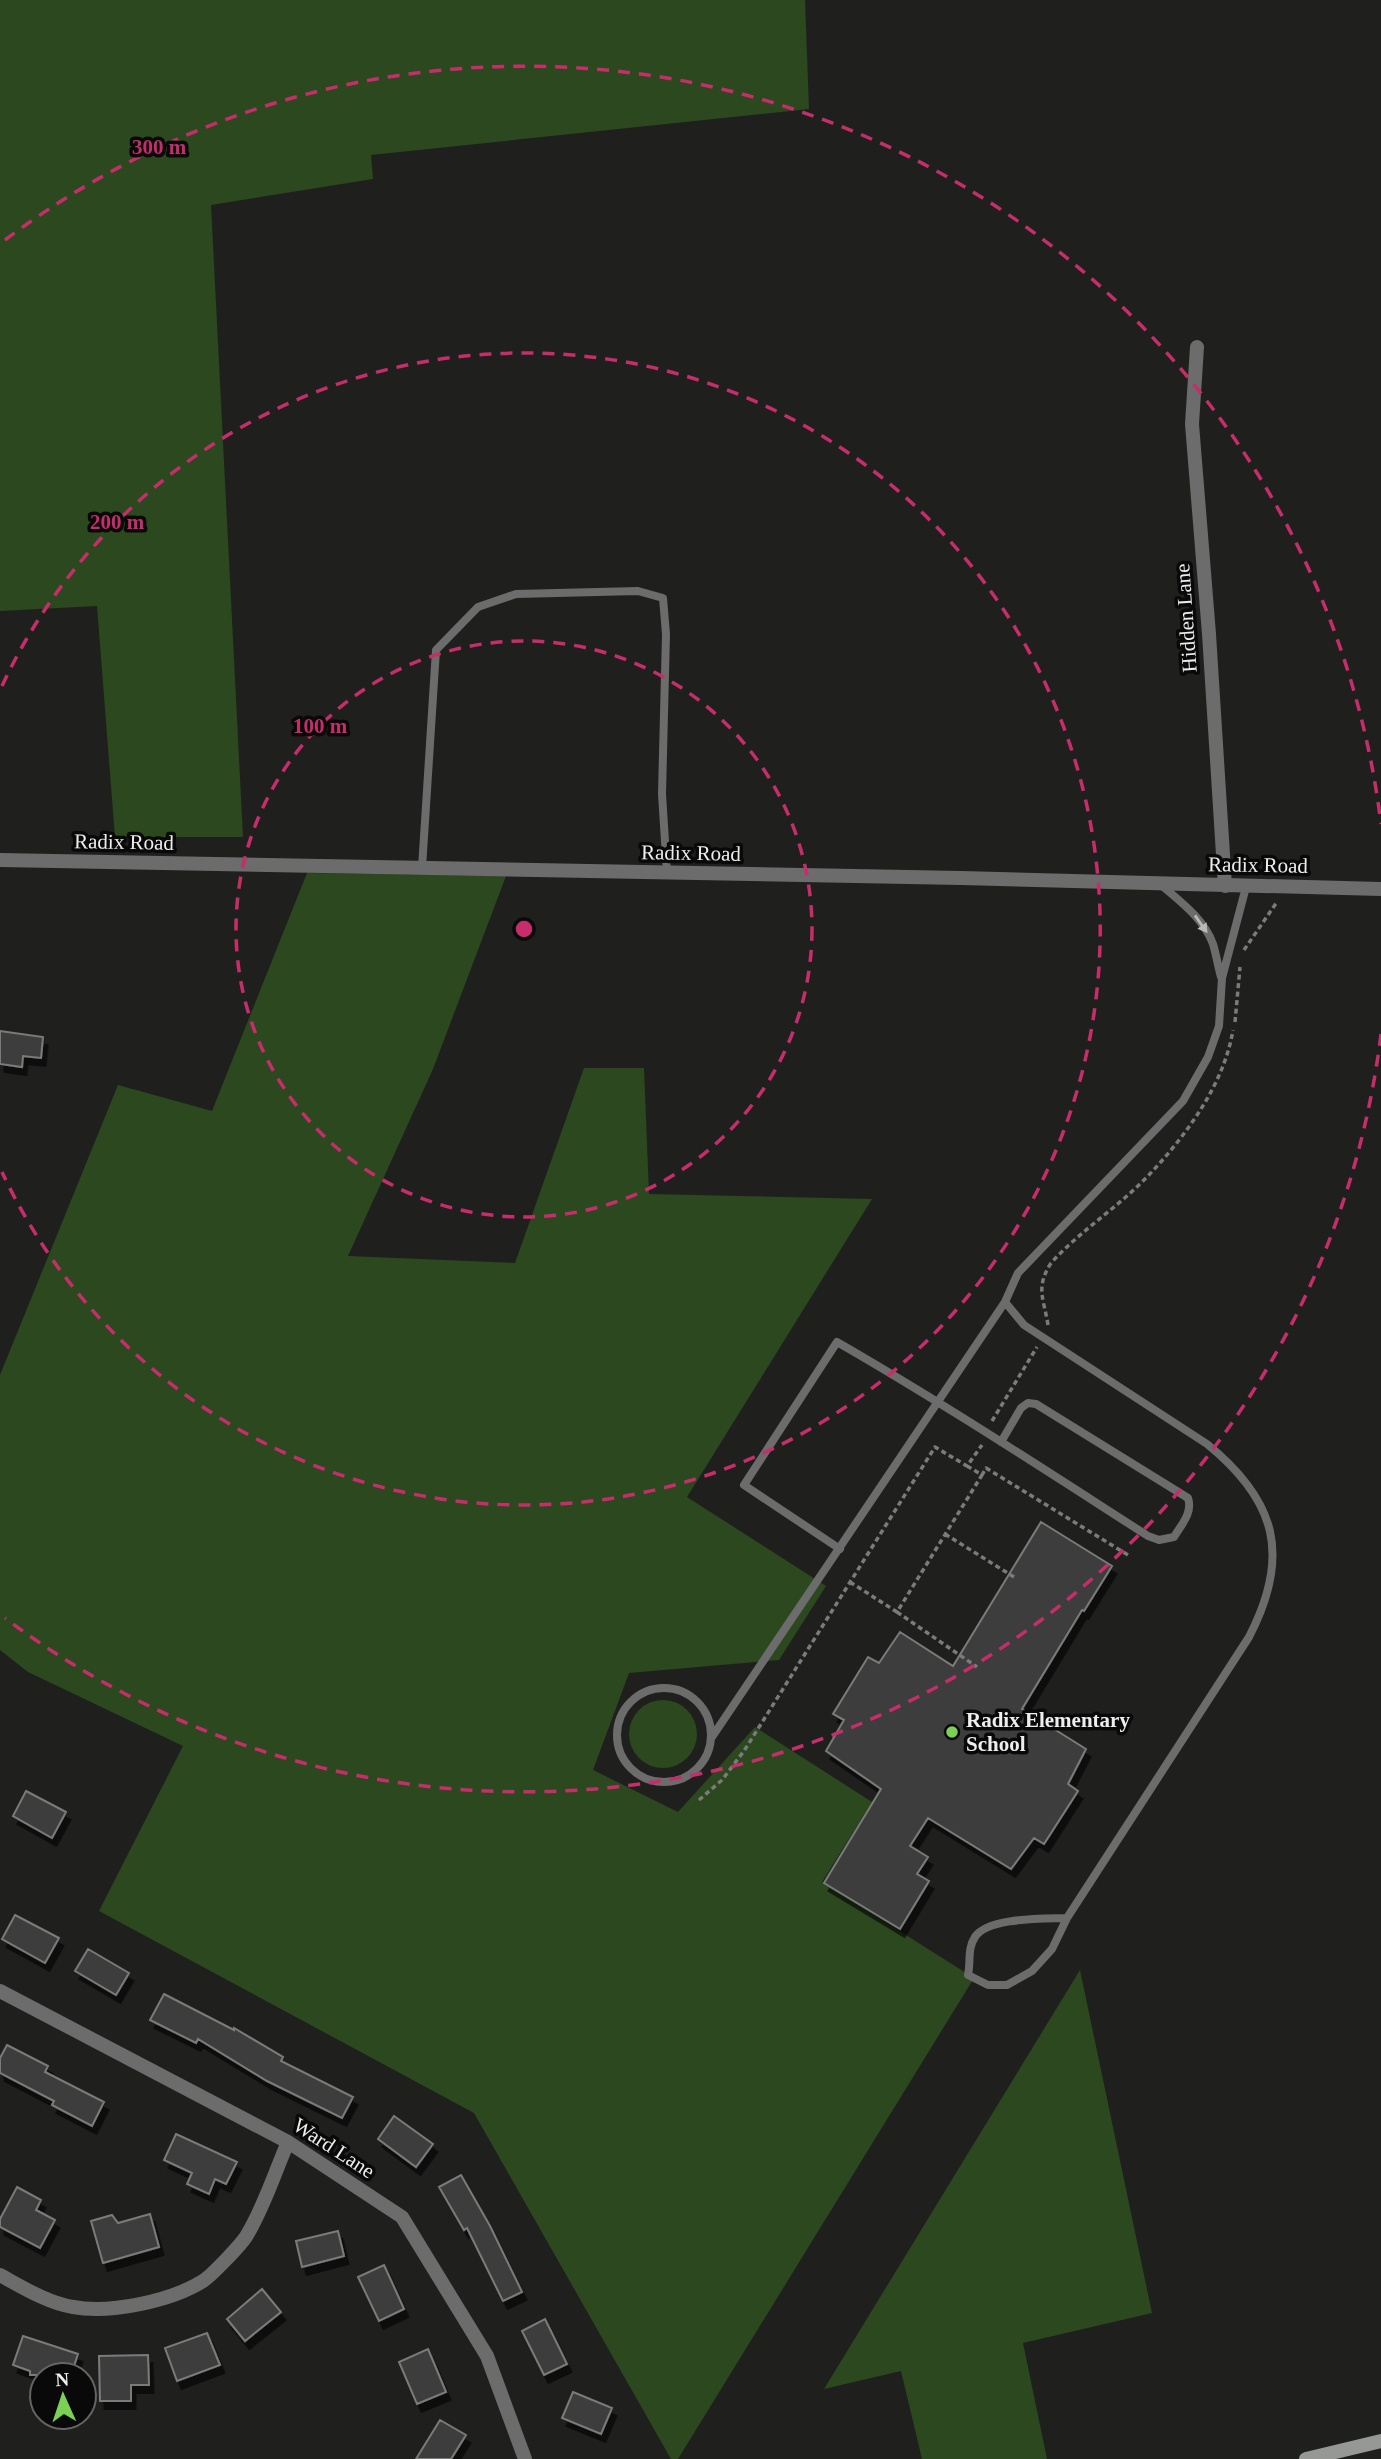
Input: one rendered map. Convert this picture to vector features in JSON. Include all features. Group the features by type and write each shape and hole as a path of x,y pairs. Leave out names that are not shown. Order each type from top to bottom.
{"main road":[{"path":"1307,2459 1381,2441"}],"street":[{"name":"Hidden Lane","path":"1197,347 1192,424 1226,886"},
{"name":"Radix Road","path":"0,860 1381,889"},
{"name":"Ward Lane","path":"0,1991 288,2142 402,2217 487,2356 525,2459"},
{"path":"0,2275 71,2307 93,2309 131,2306 161,2298 204,2281 246,2236 288,2142"}],"lane":[{"path":"422,869 436,650 478,607 516,594 638,592 663,598 666,634 662,794 667,873"},
{"path":"1158,884 1196,916 1212,943 1222,978"},
{"path":"712,1737 704,1709 683,1691 657,1688 632,1700 618,1723 619,1750 634,1772 658,1783 685,1778 705,1760 712,1737 1005,1302 1018,1273 1183,1101 1208,1057 1219,1026 1222,978 1245,887"},
{"path":"1005,1302 1024,1325 1207,1444 1230,1463 1257,1498 1267,1520 1272,1542 1270,1587 1250,1637 1067,1918 1052,1950 1032,1971 1007,1985 988,1985 968,1975 971,1961 969,1952 976,1935 990,1927 1011,1922 1067,1918"},
{"path":"840,1549 744,1485 837,1342 939,1401 1001,1442 1148,1536 1159,1540 1174,1537 1191,1506 1188,1498 1036,1404 1028,1403 1021,1408 1001,1442"}],"path":[{"path":"967,1466 983,1443"},
{"path":"699,1800 714,1789 736,1763 935,1447 982,1475"},
{"path":"897,1612 986,1468 1128,1555"},
{"path":"946,1534 1014,1577"},
{"path":"850,1582 977,1667"}],"green space":[{"path":"0,0 805,0 809,109 371,155 373,179 211,205 243,837 115,837 97,606 0,611"},
{"path":"307,873 506,876 433,1069 348,1256 515,1263 584,1068 644,1068 649,1194 872,1199 687,1497 826,1586 779,1660 629,1673 593,1770 678,1812 755,1727 872,1802 822,1882 974,1978 678,2459 671,2459 474,2113 99,1911 183,1746 28,1672 0,1650 0,1375 118,1085 212,1111"},
{"path":"663,1700 676,1703 687,1710 694,1721 697,1734 694,1747 687,1758 676,1765 663,1768 650,1765 639,1758 632,1747 629,1734 632,1721 639,1710 650,1703"},
{"path":"1080,1970 1152,2313 1023,2343 1047,2459 922,2459 901,2371 824,2389"}],"building":[{"path":"0,1031 43,1037 41,1058 23,1056 22,1067 0,1064"},
{"path":"1041,1522 1112,1566 1022,1709 1086,1749 1068,1784 1078,1791 1044,1844 1034,1838 1011,1869 928,1818 910,1846 928,1857 917,1874 929,1881 900,1929 824,1883 881,1789 826,1751 844,1720 833,1714 868,1657 879,1663 900,1632 953,1666"},
{"path":"26,1791 66,1812 52,1838 13,1816"},
{"path":"15,1915 59,1938 45,1963 2,1939"},
{"path":"88,1949 129,1973 116,1995 75,1971"},
{"path":"164,1994 234,2028 283,2057 281,2061 353,2097 342,2118 267,2081 198,2039 196,2043 150,2020"},
{"path":"7,2045 48,2066 45,2072 104,2102 92,2126 52,2105 54,2101 0,2073 0,2058"},
{"path":"394,2116 433,2144 416,2167 378,2139"},
{"path":"176,2134 237,2162 226,2184 215,2179 209,2194 187,2184 192,2173 164,2160"},
{"path":"461,2175 490,2226 522,2292 503,2301 467,2228 464,2230 439,2187"},
{"path":"17,2187 41,2200 36,2210 55,2220 40,2248 0,2227 0,2219"},
{"path":"150,2214 159,2247 103,2263 91,2221 112,2215 118,2223"},
{"path":"338,2231 344,2256 302,2267 296,2241"},
{"path":"384,2265 404,2309 379,2321 358,2277"},
{"path":"262,2289 281,2312 245,2341 227,2319"},
{"path":"545,2319 567,2364 544,2375 522,2331"},
{"path":"207,2333 220,2365 177,2381 165,2348"},
{"path":"23,2336 78,2354 76,2361 28,2361 28,2370 13,2365"},
{"path":"428,2349 446,2392 417,2404 399,2362"},
{"path":"148,2355 149,2385 131,2385 131,2401 100,2401 99,2356"},
{"path":"573,2392 612,2408 601,2434 562,2418"},
{"path":"440,2420 466,2435 451,2459 416,2459"}],"place":[{"name":"Radix Elementary School","path":"952,1732"}]}
